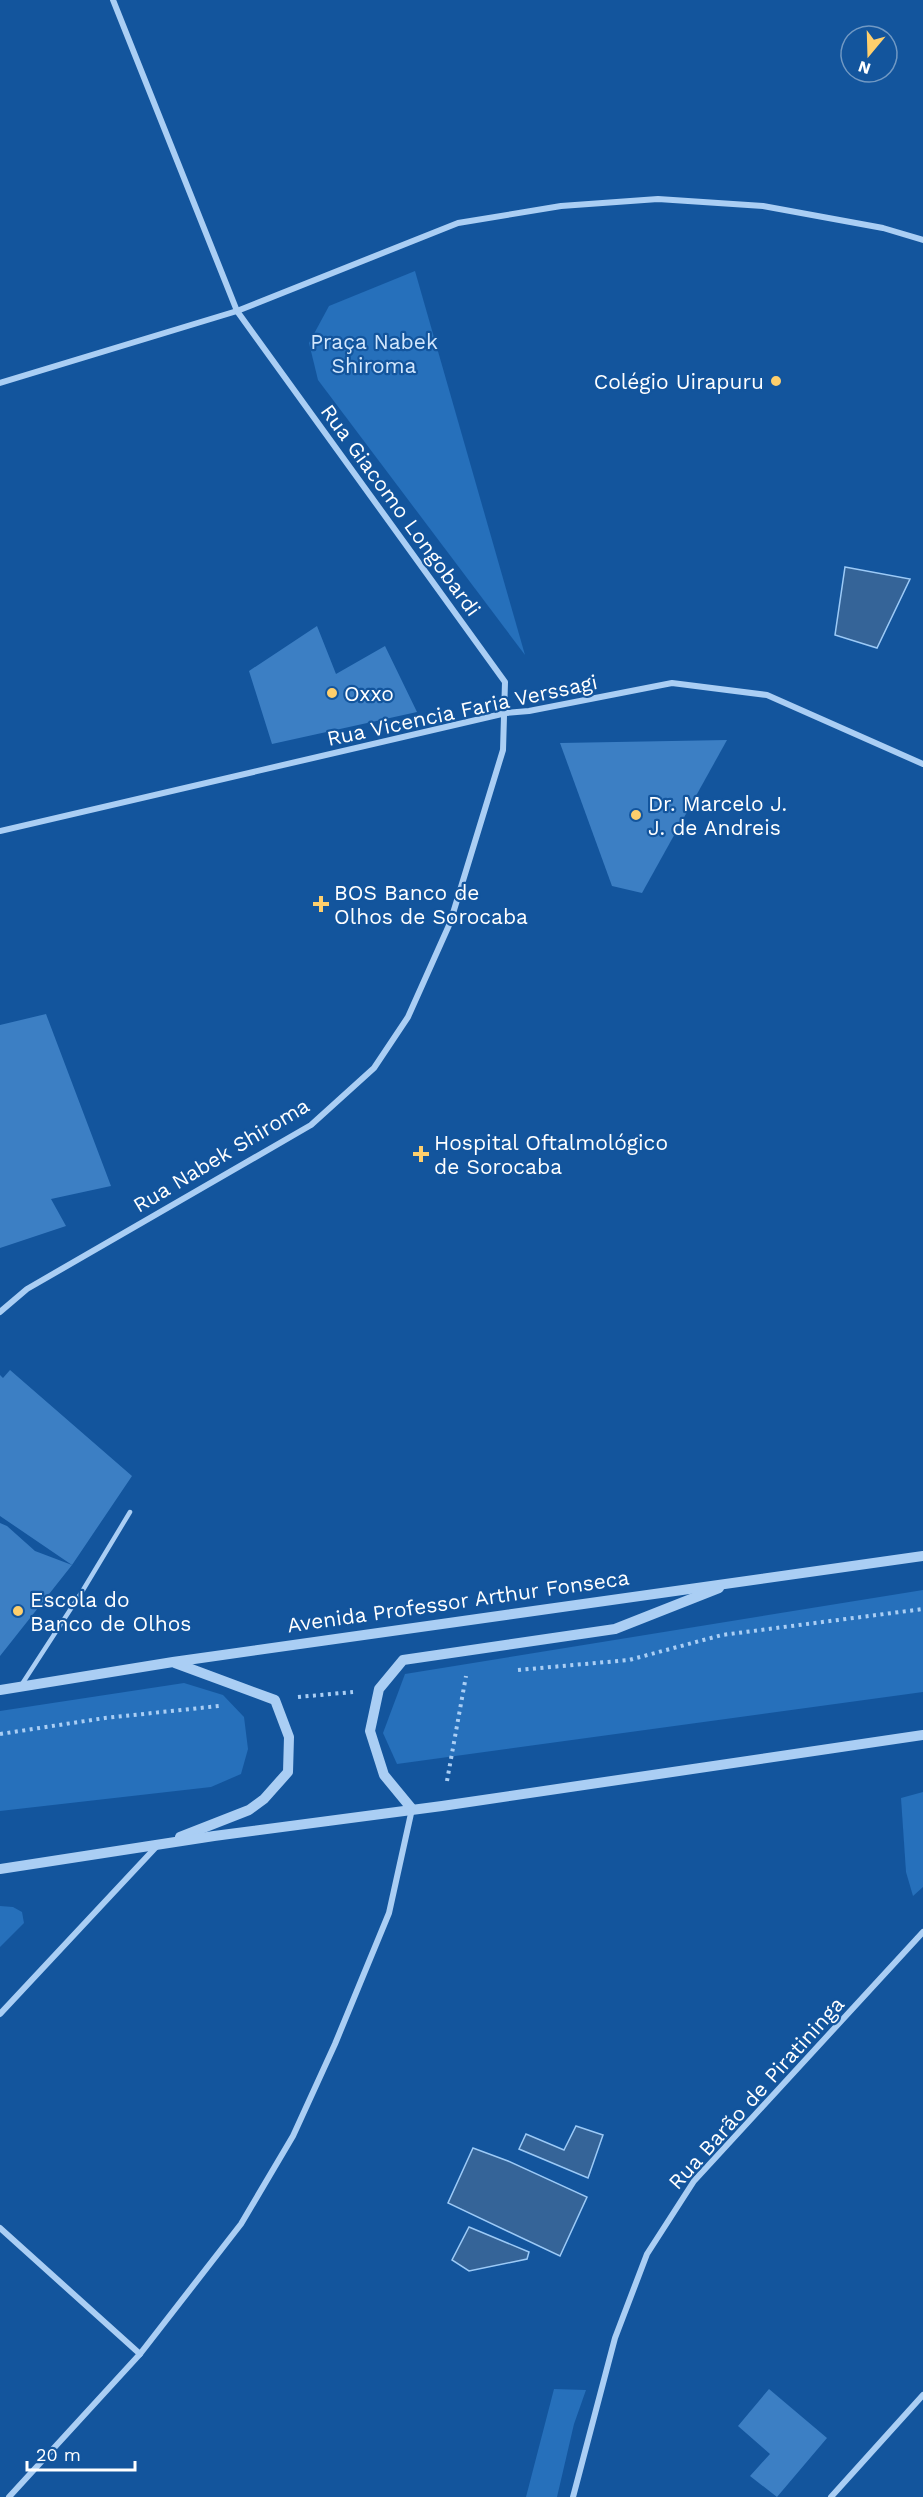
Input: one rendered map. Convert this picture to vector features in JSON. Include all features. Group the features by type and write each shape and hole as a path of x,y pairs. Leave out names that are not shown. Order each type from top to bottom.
{"street":[{"name":"Rua Giacomo Longobardi","path":"113,0 237,310 505,682 506,713"},
{"path":"0,383 237,310 458,223 561,206 658,199 763,206 883,228 923,240"},
{"name":"Rua Vicencia Faria Verssagi","path":"0,831 506,713 530,711 672,683 767,695 923,764"},
{"name":"Rua Nabek Shiroma","path":"0,1312 27,1289 311,1125 374,1068 408,1017 450,923 503,750 506,713"},
{"name":"Avenida Professor Arthur Fonseca","path":"0,1690 173,1662 923,1556"},
{"path":"412,1809 384,1775 370,1731 379,1689 403,1660 615,1629 736,1581"},
{"path":"0,2014 157,1846 249,1810 264,1799 288,1772 289,1737 275,1700 173,1662"},
{"path":"0,1869 923,1735"},
{"path":"9,2497 140,2355 241,2224 293,2136 335,2044 388,1913 412,1809"},
{"name":"Rua Barão de Piratininga","path":"573,2497 615,2338 647,2254 694,2181 923,1932"},
{"path":"0,2228 140,2355"},
{"path":"831,2497 923,2395"}],"lane":[{"path":"20,1686 83,1590 130,1512"}],"green space":[{"name":"Praça Nabek Shiroma","path":"415,271 525,655 318,380 309,343 329,306"},
{"path":"923,1590 923,1692 397,1764 383,1733 405,1674"},
{"path":"184,1683 223,1695 244,1717 248,1749 241,1774 211,1787 0,1811 0,1711"},
{"path":"923,1792 923,1887 913,1896 906,1872 901,1798"},
{"path":"0,1906 13,1907 22,1912 24,1923 0,1947"},
{"path":"554,2389 586,2390 574,2424 557,2497 526,2497"}],"shaded area":[{"path":"845,567 910,579 877,648 835,635"},
{"path":"576,2126 603,2135 588,2178 519,2149 526,2134 564,2150"},
{"path":"473,2148 508,2161 587,2197 560,2256 448,2203"},
{"path":"469,2227 529,2252 527,2259 469,2271 452,2260"}],"building":[{"name":"Oxxo","path":"317,626 336,674 385,646 417,712 272,744 249,671"},
{"name":"Dr. Marcelo J. J. de Andreis","path":"727,740 642,893 612,886 560,743"},
{"path":"46,1014 111,1186 51,1199 66,1226 0,1248 0,1025"},
{"path":"10,1370 132,1476 72,1565 0,1516 0,1375 3,1378"},
{"name":"Escola do Banco de Olhos","path":"0,1523 7,1526 35,1551 72,1565 0,1656"},
{"path":"769,2389 827,2438 777,2497 750,2476 770,2454 738,2426"}],"place":[{"name":"Colégio Uirapuru","path":"776,381"},
{"name":"Oxxo","path":"332,693"},
{"name":"Dr. Marcelo J. J. de Andreis","path":"636,815"},
{"name":"BOS Banco de Olhos de Sorocaba","path":"321,904"},
{"name":"Hospital Oftalmológico de Sorocaba","path":"421,1154"},
{"name":"Escola do Banco de Olhos","path":"18,1611"}]}
